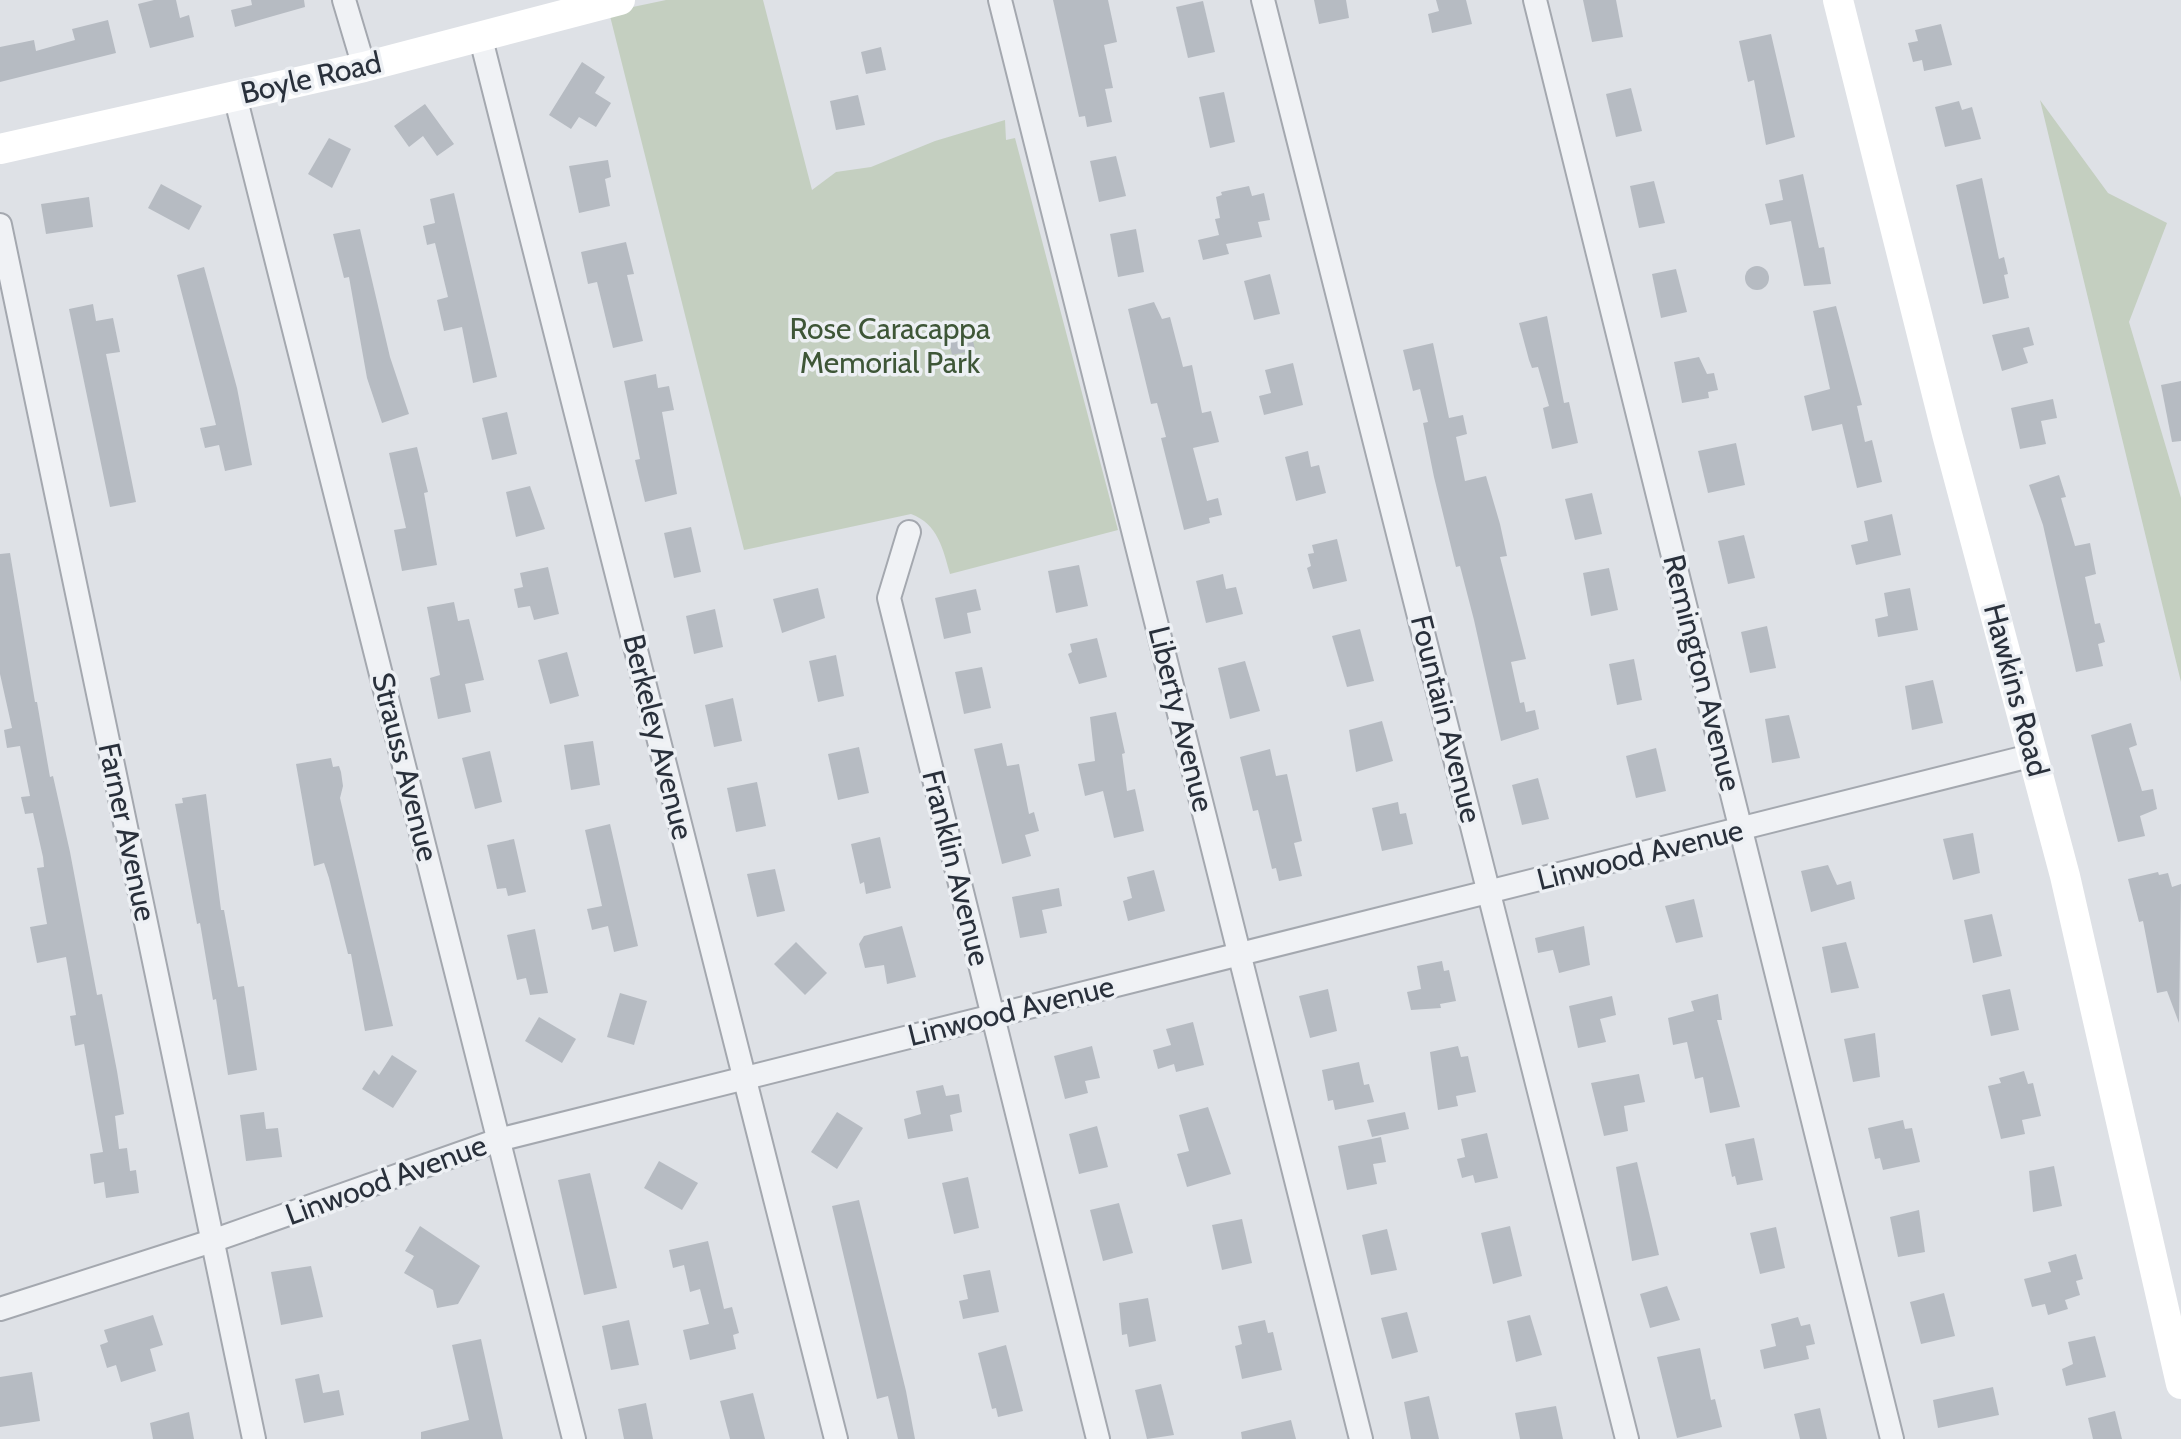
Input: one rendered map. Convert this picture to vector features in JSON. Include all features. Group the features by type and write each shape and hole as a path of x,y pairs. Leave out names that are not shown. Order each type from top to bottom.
{"street":[{"path":"344,0 364,67"},
{"name":"Boyle Road","path":"0,149 364,67 620,0"},
{"name":"Liberty Avenue","path":"1000,0 1361,1439"},
{"name":"Fountain Avenue","path":"1263,0 1627,1439"},
{"name":"Remington Avenue","path":"1535,0 1892,1439"},
{"name":"Hawkins Road","path":"1838,0 1947,434 2034,755 2181,1384"},
{"name":"Berkeley Avenue","path":"480,35 836,1439"},
{"name":"Strauss Avenue","path":"235,96 574,1439"},
{"name":"Farner Avenue","path":"0,225 254,1439"},
{"name":"Franklin Avenue","path":"909,532 889,598 1098,1439"},
{"name":"Linwood Avenue","path":"0,1309 212,1241 498,1140 2034,755"}],"green space":[{"name":"Rose Caracappa Memorial Park","path":"666,0 763,0 812,190 836,172 871,167 935,141 1005,120 1006,140 1015,138 1118,530 950,574 942,547 933,531 928,524 911,514 744,550 609,12"},
{"path":"2040,100 2108,193 2167,223 2129,322 2181,498 2181,682"}],"building":[{"path":"176,0 180,18 189,15 194,37 150,48 138,4"},
{"path":"251,0 304,0 305,7 235,27 231,10 252,5"},
{"path":"1053,0 1108,0 1117,42 1104,45 1113,88 1105,89 1112,122 1087,127 1085,116 1079,117"},
{"path":"1314,0 1346,0 1349,18 1319,24"},
{"path":"1436,0 1466,0 1472,24 1432,33 1428,14 1439,11"},
{"path":"1583,0 1616,0 1623,37 1592,42"},
{"path":"1203,1 1215,52 1188,58 1176,7"},
{"path":"108,20 116,53 0,82 0,47 34,40 36,51 75,40 72,29"},
{"path":"1941,24 1952,65 1924,71 1922,60 1913,62 1908,43 1918,41 1915,30"},
{"path":"1771,34 1795,137 1766,145 1754,80 1748,82 1739,41"},
{"path":"881,47 886,70 866,74 861,52"},
{"path":"582,62 605,77 595,93 611,103 596,127 579,117 571,129 549,115"},
{"path":"1631,88 1642,131 1616,137 1606,94"},
{"path":"1224,92 1235,142 1210,148 1199,97"},
{"path":"858,95 865,125 836,130 830,101"},
{"path":"1959,101 1962,110 1972,107 1981,139 1945,147 1935,107"},
{"path":"425,104 454,144 437,156 423,136 409,147 394,126"},
{"path":"329,138 351,149 332,188 308,174"},
{"path":"1116,156 1126,196 1099,202 1090,161"},
{"path":"608,160 611,177 605,179 610,206 579,213 569,166"},
{"path":"1803,174 1819,248 1824,247 1831,284 1804,286 1791,221 1770,225 1765,204 1783,200 1779,180"},
{"path":"1982,178 1999,259 2004,257 2008,274 2004,275 2009,298 1983,304 1956,185"},
{"path":"1654,181 1665,223 1639,228 1630,186"},
{"path":"161,184 202,206 189,230 148,208"},
{"path":"1249,186 1252,196 1264,193 1270,220 1258,222 1262,237 1226,244 1229,254 1203,260 1198,240 1219,235 1215,219 1220,218 1216,197 1222,195 1221,192"},
{"path":"454,193 497,377 473,383 462,327 444,331 437,300 448,297 435,243 427,245 423,226 435,223 430,199"},
{"path":"89,197 93,227 46,234 41,204"},
{"path":"360,229 390,357 409,414 382,423 367,378 349,277 344,278 333,234"},
{"path":"1136,229 1144,272 1118,277 1110,234"},
{"path":"626,242 634,274 627,275 643,341 613,348 597,282 588,284 581,252"},
{"path":"1757,266 1765,270 1769,278 1765,286 1757,290 1749,286 1745,278 1749,270"},
{"path":"204,267 237,388 252,465 225,471 219,445 205,448 200,428 216,425 177,275"},
{"path":"1676,269 1687,312 1661,318 1652,274"},
{"path":"1270,274 1280,314 1254,320 1244,281"},
{"path":"1154,302 1162,319 1170,317 1183,367 1192,365 1202,413 1211,411 1219,442 1193,448 1207,501 1218,498 1222,515 1209,518 1210,523 1184,530 1161,438 1166,437 1157,403 1151,404 1128,309"},
{"path":"93,304 96,321 113,318 120,352 106,354 136,502 110,507 69,309"},
{"path":"1836,306 1862,405 1857,406 1865,442 1872,440 1882,482 1857,488 1842,424 1812,431 1804,396 1830,389 1813,311"},
{"path":"1547,316 1564,403 1569,402 1578,443 1552,449 1543,408 1549,406 1538,367 1532,368 1529,360 1519,323"},
{"path":"970,327 975,350 952,355 947,332"},
{"path":"2029,327 2034,345 2023,348 2028,363 2002,371 1992,335"},
{"path":"1433,343 1449,418 1463,415 1467,434 1456,437 1465,481 1486,476 1500,524 1507,556 1500,557 1526,659 1511,662 1520,703 1524,702 1526,712 1535,710 1539,729 1501,741 1474,620 1460,566 1456,567 1434,477 1423,423 1428,422 1420,389 1413,391 1403,350"},
{"path":"1699,357 1707,374 1714,373 1718,390 1708,392 1709,398 1682,403 1674,362"},
{"path":"1293,363 1303,405 1264,415 1259,396 1271,393 1265,370"},
{"path":"656,374 658,388 669,386 674,410 662,412 677,494 645,502 635,460 640,459 624,381"},
{"path":"2181,381 2181,441 2172,442 2161,385"},
{"path":"2053,399 2057,418 2041,421 2046,444 2020,449 2011,408"},
{"path":"507,412 517,454 492,460 482,418"},
{"path":"1736,443 1745,485 1708,493 1698,451"},
{"path":"417,447 428,492 424,493 437,565 402,571 394,530 406,528 389,453"},
{"path":"1308,451 1311,467 1319,465 1326,493 1296,501 1285,457"},
{"path":"2059,475 2066,497 2061,498 2075,546 2090,543 2096,574 2085,577 2095,624 2100,623 2105,642 2098,644 2103,666 2076,672 2043,525 2029,485"},
{"path":"530,486 545,529 516,537 506,492"},
{"path":"1592,493 1602,534 1575,540 1565,499"},
{"path":"1892,514 1901,555 1856,565 1851,545 1868,541 1864,521"},
{"path":"691,527 701,572 674,578 664,533"},
{"path":"1744,535 1755,578 1728,584 1718,541"},
{"path":"1337,539 1347,581 1313,589 1307,568 1311,566 1308,554 1314,553 1312,545"},
{"path":"10,553 50,777 53,776 97,995 102,994 117,1071 124,1114 115,1116 119,1149 127,1148 130,1171 136,1170 139,1193 106,1198 104,1182 94,1184 90,1154 103,1152 84,1044 75,1046 70,1016 76,1015 66,957 37,963 30,927 47,924 37,868 44,867 43,857 33,813 25,814 21,797 30,796 20,746 7,748 4,730 12,728 0,674 0,554"},
{"path":"1079,565 1088,606 1056,613 1048,571"},
{"path":"548,567 559,614 534,620 530,606 518,608 514,589 523,587 520,573"},
{"path":"1609,568 1618,610 1591,616 1583,573"},
{"path":"1223,574 1226,589 1236,587 1243,614 1206,623 1196,581"},
{"path":"818,588 825,618 782,633 773,599"},
{"path":"1910,588 1918,630 1878,637 1875,619 1888,616 1884,593"},
{"path":"976,589 981,610 967,613 971,633 944,639 935,598"},
{"path":"454,602 458,621 469,619 484,680 465,684 471,712 438,719 430,678 440,675 427,607"},
{"path":"715,609 723,647 694,654 686,616"},
{"path":"1767,626 1776,668 1750,673 1741,632"},
{"path":"1360,629 1374,681 1347,687 1332,636"},
{"path":"1097,638 1107,677 1079,684 1068,654 1072,652 1070,644"},
{"path":"567,652 579,696 550,704 538,660"},
{"path":"836,655 844,696 818,702 809,661"},
{"path":"1634,659 1642,700 1617,705 1609,664"},
{"path":"1245,661 1260,711 1230,719 1218,668"},
{"path":"982,667 991,708 964,714 955,672"},
{"path":"1933,680 1943,723 1912,730 1905,686"},
{"path":"733,698 742,741 714,747 705,705"},
{"path":"1116,712 1125,753 1122,754 1127,791 1135,789 1144,831 1114,838 1103,791 1085,796 1078,764 1095,761 1090,717"},
{"path":"1789,715 1800,758 1772,763 1765,719"},
{"path":"1382,721 1393,761 1356,772 1349,730"},
{"path":"2131,723 2137,745 2129,748 2142,791 2153,789 2157,809 2140,816 2145,836 2118,842 2091,735"},
{"path":"593,741 600,785 571,790 564,745"},
{"path":"1002,743 1007,766 1019,764 1029,814 1034,812 1039,831 1025,835 1031,856 1002,864 974,749"},
{"path":"859,747 869,793 838,800 828,754"},
{"path":"1656,748 1666,791 1636,798 1626,756"},
{"path":"1270,749 1276,776 1287,774 1302,841 1294,843 1302,876 1279,881 1276,868 1272,869 1258,810 1253,811 1240,757"},
{"path":"490,751 502,802 475,809 462,758"},
{"path":"331,758 333,767 339,766 341,772 343,786 340,798 393,1026 365,1031 351,954 348,954 329,878 324,863 314,866 296,764"},
{"path":"1538,778 1549,819 1522,825 1512,785"},
{"path":"757,782 766,826 736,832 727,788"},
{"path":"206,794 221,910 224,910 238,987 244,986 257,1070 228,1075 216,999 213,1000 175,804 183,803 182,798"},
{"path":"1398,802 1400,814 1406,813 1413,844 1382,851 1372,808"},
{"path":"610,824 638,946 614,952 608,926 592,930 587,909 602,906 585,830"},
{"path":"1973,833 1980,873 1953,880 1943,839"},
{"path":"880,837 891,888 866,894 864,882 860,884 851,844"},
{"path":"514,839 526,892 508,896 506,888 497,889 487,845"},
{"path":"1828,865 1837,885 1851,881 1855,899 1811,912 1801,871"},
{"path":"775,869 785,911 757,917 747,874"},
{"path":"1154,870 1165,911 1128,921 1123,901 1132,898 1127,877"},
{"path":"2158,872 2159,875 2168,873 2172,887 2181,884 2179,1023 2167,991 2157,993 2143,921 2139,922 2128,879"},
{"path":"1059,888 1062,906 1042,910 1047,933 1020,938 1012,897"},
{"path":"1694,899 1703,937 1676,943 1665,906"},
{"path":"1992,914 2002,956 1973,963 1964,920"},
{"path":"902,926 916,977 887,984 884,965 865,968 859,944 864,936"},
{"path":"1584,926 1590,965 1559,973 1553,950 1538,953 1535,938"},
{"path":"535,929 548,993 530,995 526,978 517,980 507,935"},
{"path":"796,942 827,973 805,995 774,964"},
{"path":"1846,942 1859,988 1831,993 1822,947"},
{"path":"1442,961 1444,971 1449,970 1456,1001 1440,1004 1441,1008 1411,1010 1407,992 1421,989 1417,966"},
{"path":"1328,989 1337,1031 1310,1038 1299,996"},
{"path":"2010,989 2019,1030 1991,1036 1982,995"},
{"path":"620,993 647,1001 634,1045 607,1037"},
{"path":"1718,994 1722,1020 1717,1020 1740,1107 1710,1113 1703,1077 1695,1079 1687,1042 1673,1045 1668,1018 1694,1011 1691,1001"},
{"path":"1612,996 1616,1015 1600,1019 1606,1042 1578,1048 1569,1006"},
{"path":"539,1017 576,1039 562,1063 525,1041"},
{"path":"1193,1022 1204,1065 1176,1072 1174,1064 1158,1069 1153,1050 1171,1045 1166,1029"},
{"path":"1875,1033 1880,1077 1853,1082 1844,1039"},
{"path":"1092,1046 1100,1078 1085,1081 1088,1093 1065,1099 1054,1056"},
{"path":"1458,1046 1461,1057 1468,1056 1476,1092 1456,1096 1458,1106 1438,1110 1430,1052"},
{"path":"392,1055 417,1071 393,1108 362,1089 374,1070 379,1075"},
{"path":"1359,1062 1364,1085 1369,1084 1374,1102 1335,1110 1333,1100 1328,1101 1322,1070"},
{"path":"2024,1071 2028,1084 2033,1083 2041,1116 2022,1120 2025,1134 2001,1139 1988,1086 2001,1083 1999,1078"},
{"path":"1639,1074 1645,1102 1624,1106 1628,1131 1604,1136 1591,1083"},
{"path":"943,1085 946,1096 959,1094 962,1112 950,1115 953,1131 908,1139 904,1119 921,1114 916,1091"},
{"path":"1208,1107 1231,1174 1187,1187 1177,1154 1189,1151 1179,1115"},
{"path":"264,1112 266,1129 278,1128 282,1157 246,1161 240,1115"},
{"path":"837,1112 863,1128 837,1169 811,1152"},
{"path":"1405,1112 1409,1129 1372,1137 1367,1120"},
{"path":"1903,1120 1905,1129 1912,1128 1920,1162 1883,1170 1880,1158 1875,1159 1868,1128"},
{"path":"1097,1126 1108,1167 1079,1174 1069,1134"},
{"path":"1487,1133 1498,1178 1475,1183 1473,1175 1462,1178 1457,1159 1465,1157 1461,1139"},
{"path":"1381,1137 1386,1162 1373,1164 1377,1184 1347,1190 1338,1146"},
{"path":"1754,1138 1763,1180 1737,1185 1735,1176 1732,1177 1725,1144"},
{"path":"659,1161 698,1183 682,1210 644,1188"},
{"path":"1637,1162 1659,1255 1632,1261 1616,1167"},
{"path":"2054,1166 2062,1206 2033,1212 2029,1171"},
{"path":"590,1173 617,1288 584,1295 558,1180"},
{"path":"968,1177 979,1228 954,1234 942,1183"},
{"path":"859,1200 915,1439 898,1439 888,1396 877,1399 832,1206"},
{"path":"1119,1203 1133,1253 1103,1261 1090,1210"},
{"path":"1919,1210 1925,1252 1898,1257 1890,1217"},
{"path":"1242,1219 1252,1263 1222,1270 1212,1225"},
{"path":"420,1226 480,1266 458,1304 437,1308 433,1290 404,1273 414,1256 405,1251"},
{"path":"1510,1226 1522,1276 1493,1284 1481,1233"},
{"path":"1776,1227 1785,1268 1760,1274 1750,1233"},
{"path":"1387,1229 1397,1270 1371,1275 1362,1235"},
{"path":"708,1241 724,1309 732,1307 739,1333 733,1335 736,1349 690,1360 683,1330 709,1324 700,1289 690,1292 684,1265 673,1268 669,1250"},
{"path":"2076,1254 2083,1279 2076,1281 2080,1295 2065,1300 2068,1309 2048,1315 2045,1304 2032,1307 2024,1279 2051,1272 2048,1262"},
{"path":"311,1266 323,1317 281,1325 271,1272"},
{"path":"990,1270 999,1312 963,1319 959,1301 968,1299 963,1275"},
{"path":"1667,1286 1680,1320 1650,1328 1640,1294"},
{"path":"1944,1293 1955,1336 1921,1344 1910,1302"},
{"path":"1148,1298 1156,1341 1129,1347 1127,1334 1122,1335 1119,1303"},
{"path":"1407,1312 1418,1352 1392,1359 1381,1318"},
{"path":"153,1315 163,1345 150,1349 156,1371 121,1382 116,1365 107,1368 100,1345 108,1342 104,1330"},
{"path":"1530,1315 1542,1355 1516,1362 1507,1321"},
{"path":"1798,1317 1801,1326 1810,1324 1815,1344 1806,1346 1809,1359 1764,1369 1760,1350 1776,1346 1771,1324"},
{"path":"629,1320 639,1365 611,1370 602,1326"},
{"path":"1265,1320 1268,1333 1273,1332 1282,1370 1242,1379 1235,1346 1242,1344 1238,1326"},
{"path":"2095,1336 2106,1377 2066,1386 2062,1369 2073,1364 2068,1342"},
{"path":"481,1339 503,1439 421,1439 421,1432 469,1420 452,1345"},
{"path":"1006,1345 1023,1411 998,1417 996,1408 992,1409 978,1353"},
{"path":"1700,1348 1711,1400 1715,1399 1722,1427 1677,1438 1657,1357"},
{"path":"32,1372 40,1421 0,1427 0,1377"},
{"path":"319,1374 323,1393 339,1390 344,1415 304,1423 295,1379"},
{"path":"1161,1384 1174,1435 1147,1439 1135,1390"},
{"path":"1993,1387 1999,1415 1938,1428 1933,1400"},
{"path":"753,1393 765,1439 730,1439 720,1401"},
{"path":"1429,1396 1439,1439 1411,1439 1404,1402"},
{"path":"646,1403 653,1439 624,1439 618,1409"},
{"path":"1556,1406 1563,1439 1520,1439 1515,1413"},
{"path":"1820,1408 1827,1439 1800,1439 1794,1414"},
{"path":"2115,1411 2122,1439 2093,1439 2088,1418"},
{"path":"189,1412 194,1439 153,1439 150,1423"},
{"path":"1291,1420 1296,1439 1242,1439 1241,1432"}]}
